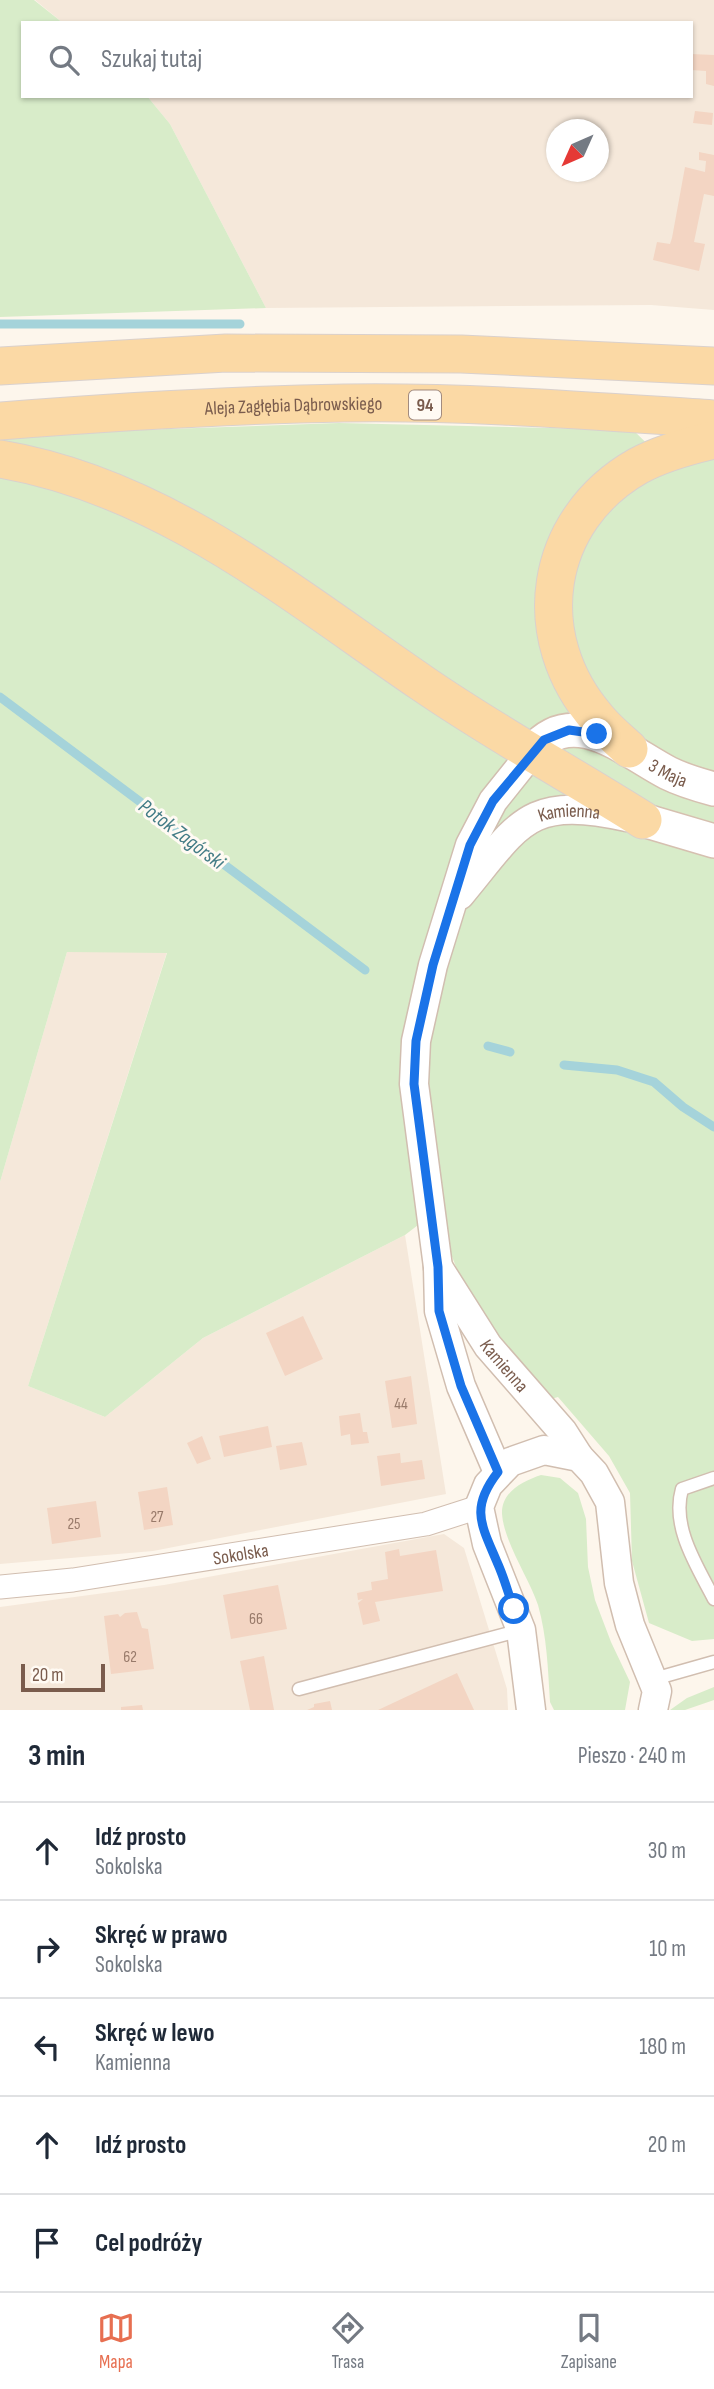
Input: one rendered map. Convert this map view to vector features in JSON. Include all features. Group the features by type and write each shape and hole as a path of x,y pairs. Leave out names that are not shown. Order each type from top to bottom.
{"main road":[{"path":"0,366 239,353 461,354 714,366"},
{"name":"Aleja Zagłębia Dąbrowskiego","path":"0,421 136,411 345,403 550,408 714,419"},
{"path":"629,749 598,719 574,684 565,662 554,614 559,556 575,524 588,506 625,475 679,449 714,440"},
{"path":"0,459 73,476 120,495 217,544 424,685 643,820 714,841"},
{"name":"3 Maja","path":"533,751 544,740 569,730 589,731 629,749 670,774 714,789"}],"street":[{"name":"Kamienna","path":"498,1472 446,1342 439,1311 438,1267 414,1084 416,1041 433,965 470,845 493,801 533,751"},
{"name":"Kamienna","path":"452,906 516,828 533,818 551,810 572,808 643,820"},
{"name":"Kamienna","path":"438,1267 488,1346 563,1432 579,1457"},
{"path":"531,1710 521,1630 497,1561 487,1544 479,1507 484,1492 498,1472 510,1462 529,1453 544,1450 579,1457 594,1472 610,1502 619,1583 629,1625 657,1690 653,1710"},
{"name":"Sokolska","path":"0,1587 74,1580 426,1524 479,1507"}],"lane":[{"path":"714,1478 682,1489 677,1507 678,1522 714,1599"},
{"path":"299,1689 521,1630"},
{"path":"654,1679 714,1662"}],"shaded area":[{"path":"35,0 714,0 714,310 651,305 266,308 170,124 149,98 693,98 693,21 61,21"},
{"path":"67,952 167,952 28,1386 105,1417 203,1338 405,1235 446,1494 153,1551 0,1564 0,1182"},
{"path":"444,1534 464,1548 507,1689 508,1710 0,1710 0,1607 164,1585"}],"green space":[{"path":"0,0 34,0 60,21 21,21 21,98 149,98 170,124 266,308 0,317"},
{"path":"339,423 633,430 665,461 714,459 714,1639 692,1641 649,1623 632,1561 630,1493 609,1456 558,1397 551,1399 512,1356 461,1280 435,1212 405,1235 203,1338 105,1417 28,1386 167,953 67,952 0,1182 0,439 138,430"},
{"path":"541,1475 560,1478 578,1493 586,1519 588,1567 595,1600 630,1682 625,1710 554,1710 550,1702 548,1665 538,1605 507,1536 502,1514 505,1499 514,1489"},
{"path":"714,1687 714,1700 685,1710 670,1710 687,1698"}],"building":[{"path":"693,54 714,55 714,86 706,84 706,71 693,70"},
{"path":"695,111 713,113 712,125 693,123"},
{"path":"699,152 714,155 714,196 704,194 694,242 705,244 699,271 653,260 657,242 670,244 685,167 705,172 706,161 699,160"},
{"path":"303,1316 323,1359 285,1376 266,1333"},
{"path":"411,1376 417,1424 392,1428 385,1381"},
{"path":"360,1413 363,1432 367,1432 369,1443 351,1445 350,1434 341,1436 339,1416"},
{"path":"268,1426 272,1447 224,1457 219,1436"},
{"path":"202,1436 211,1459 197,1464 187,1443"},
{"path":"302,1442 307,1465 280,1470 276,1446"},
{"path":"400,1453 401,1463 422,1460 425,1479 381,1486 377,1456"},
{"path":"167,1487 173,1525 144,1530 138,1492"},
{"path":"96,1501 101,1537 52,1544 47,1508"},
{"path":"399,1549 400,1556 436,1550 443,1591 375,1602 380,1621 363,1625 358,1603 363,1599 358,1600 357,1593 372,1590 371,1582 388,1579 385,1552"},
{"path":"278,1585 287,1629 231,1639 223,1595"},
{"path":"137,1612 142,1628 148,1629 154,1669 111,1674 104,1616 118,1614 120,1617 125,1613"},
{"path":"264,1656 274,1710 250,1710 240,1661"},
{"path":"457,1673 474,1710 378,1710"},
{"path":"330,1701 332,1710 307,1710 314,1707 314,1704"},
{"path":"142,1705 143,1710 121,1710 121,1707"}],"waterway":[{"path":"0,324 240,324"},
{"name":"Potok Zagórski","path":"0,697 365,970"},
{"name":"Potok Zagórski","path":"488,1046 510,1052"},
{"name":"Potok Zagórski","path":"564,1065 617,1070 654,1082 683,1107 714,1127"}],"route":[{"path":"514,1609 497,1561 487,1544 479,1507 484,1492 498,1472 461,1386 439,1311 438,1267 414,1084 416,1041 433,965 470,845 493,801 544,740 569,730 578,729 597,734"}]}
